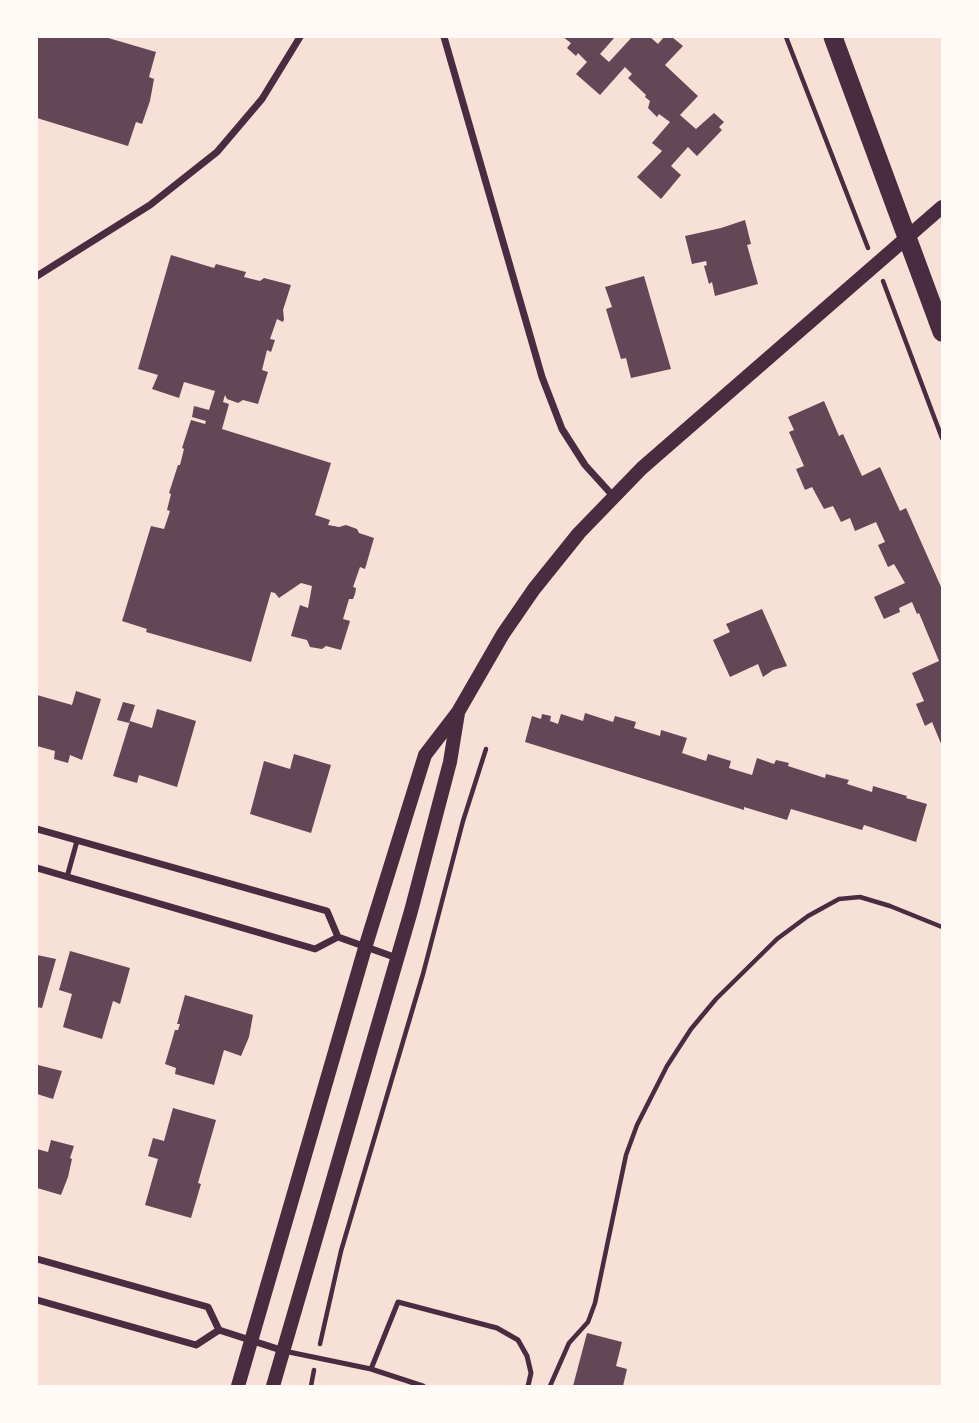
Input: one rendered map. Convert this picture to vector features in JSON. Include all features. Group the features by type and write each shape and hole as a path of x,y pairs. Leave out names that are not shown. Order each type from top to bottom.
{"highway":[{"path":"833,37 942,332"}],"main road":[{"path":"238,1386 365,948 425,755 458,712 503,634 534,589 579,533 642,468 942,207"},
{"path":"273,1386 398,959 450,762 458,712"}],"street":[{"path":"37,276 150,205 217,152 262,99 300,37"},
{"path":"444,37 542,377 562,429 585,465 614,497"},
{"path":"37,829 327,911 338,937 398,959"},
{"path":"37,868 315,948 338,937"},
{"path":"37,1259 208,1307 219,1330 284,1351"},
{"path":"37,1300 196,1346 219,1330"}],"lane":[{"path":"67,877 77,841"},
{"path":"371,1370 398,1302 497,1328 518,1340 527,1356 531,1373 528,1386"},
{"path":"284,1351 371,1370 423,1386"}],"path":[{"path":"786,37 871,255"},
{"path":"880,276 942,438"},
{"path":"311,1386 341,1251 423,974 463,821 486,749"},
{"path":"550,1386 569,1343 588,1322 595,1303 626,1155 637,1125 667,1066 691,1029 716,999 777,939 808,916 839,899 860,897 942,927"}],"building":[{"path":"37,37 105,37 156,52 149,77 154,79 150,101 142,124 136,122 128,146 37,118"},
{"path":"563,37 615,37 600,54 609,62 632,37 650,37 658,44 664,37 672,37 683,46 665,65 698,96 680,115 696,129 714,113 724,122 719,127 722,130 697,156 688,147 671,166 681,175 661,199 637,177 662,151 652,143 670,122 659,114 657,117 648,108 650,101 628,78 632,74 625,67 600,95 576,74 587,62 578,53 576,56 567,48 571,43"},
{"path":"745,220 751,244 747,245 758,284 715,296 704,266 707,265 706,261 692,264 685,236"},
{"path":"171,255 214,268 216,264 246,272 244,277 260,281 264,278 291,285 283,310 283,322 277,319 270,339 275,340 271,352 267,350 262,370 268,372 258,404 243,400 238,403 227,399 225,395 223,402 229,404 222,429 331,463 315,515 330,520 328,525 346,525 374,538 365,569 360,567 353,587 356,588 355,594 353,599 349,599 343,619 350,621 341,650 326,646 322,649 310,647 307,640 291,636 300,605 308,608 312,586 301,583 279,598 271,592 251,662 146,632 147,629 122,621 151,526 164,529 170,511 167,510 171,494 169,493 180,465 191,420 205,424 206,421 192,417 194,406 209,410 215,391 184,382 179,398 152,389 158,375 138,369"},
{"path":"644,276 671,369 631,378 626,358 621,359 606,309 612,307 605,287"},
{"path":"824,401 839,436 843,434 862,476 880,467 900,511 906,508 942,589 942,746 932,722 925,726 916,704 924,701 912,673 939,661 919,613 917,614 912,602 899,608 900,612 884,619 874,597 905,583 894,564 888,567 878,545 885,542 876,522 855,531 850,518 841,522 833,506 824,509 812,487 805,490 796,469 804,466 789,432 794,430 788,417"},
{"path":"762,609 787,666 773,670 763,677 758,664 730,677 713,640 730,632 726,624"},
{"path":"76,691 101,699 82,760 70,755 68,763 54,759 55,751 37,746 37,695 72,705"},
{"path":"123,702 135,705 129,723 117,720"},
{"path":"157,709 196,721 177,787 139,775 137,783 113,776 130,721 152,728"},
{"path":"585,713 613,722 615,716 636,722 634,728 660,736 661,730 687,738 682,753 706,761 708,754 731,761 729,768 752,775 757,758 774,764 776,760 825,778 826,774 849,780 847,784 872,792 873,786 907,796 906,798 927,804 916,842 864,825 862,830 791,809 787,820 744,807 744,810 525,742 532,716 541,719 542,714 551,716 550,721 558,724 561,714 583,721"},
{"path":"294,754 331,765 311,833 250,814 264,761 290,769"},
{"path":"70,951 130,968 120,1004 113,1001 102,1039 63,1027 72,994 59,990"},
{"path":"37,955 56,959 42,1008 37,1007"},
{"path":"185,995 253,1015 249,1037 241,1056 224,1050 214,1085 175,1074 176,1068 165,1064 175,1030 178,1030 180,1024 177,1024"},
{"path":"38,1065 62,1071 53,1099 37,1094"},
{"path":"173,1108 216,1120 191,1218 145,1205 158,1159 148,1156 153,1138 164,1141"},
{"path":"51,1140 74,1146 68,1177 61,1195 37,1188 37,1149 48,1152"},
{"path":"587,1333 622,1342 616,1366 627,1369 623,1386 573,1386"}]}
